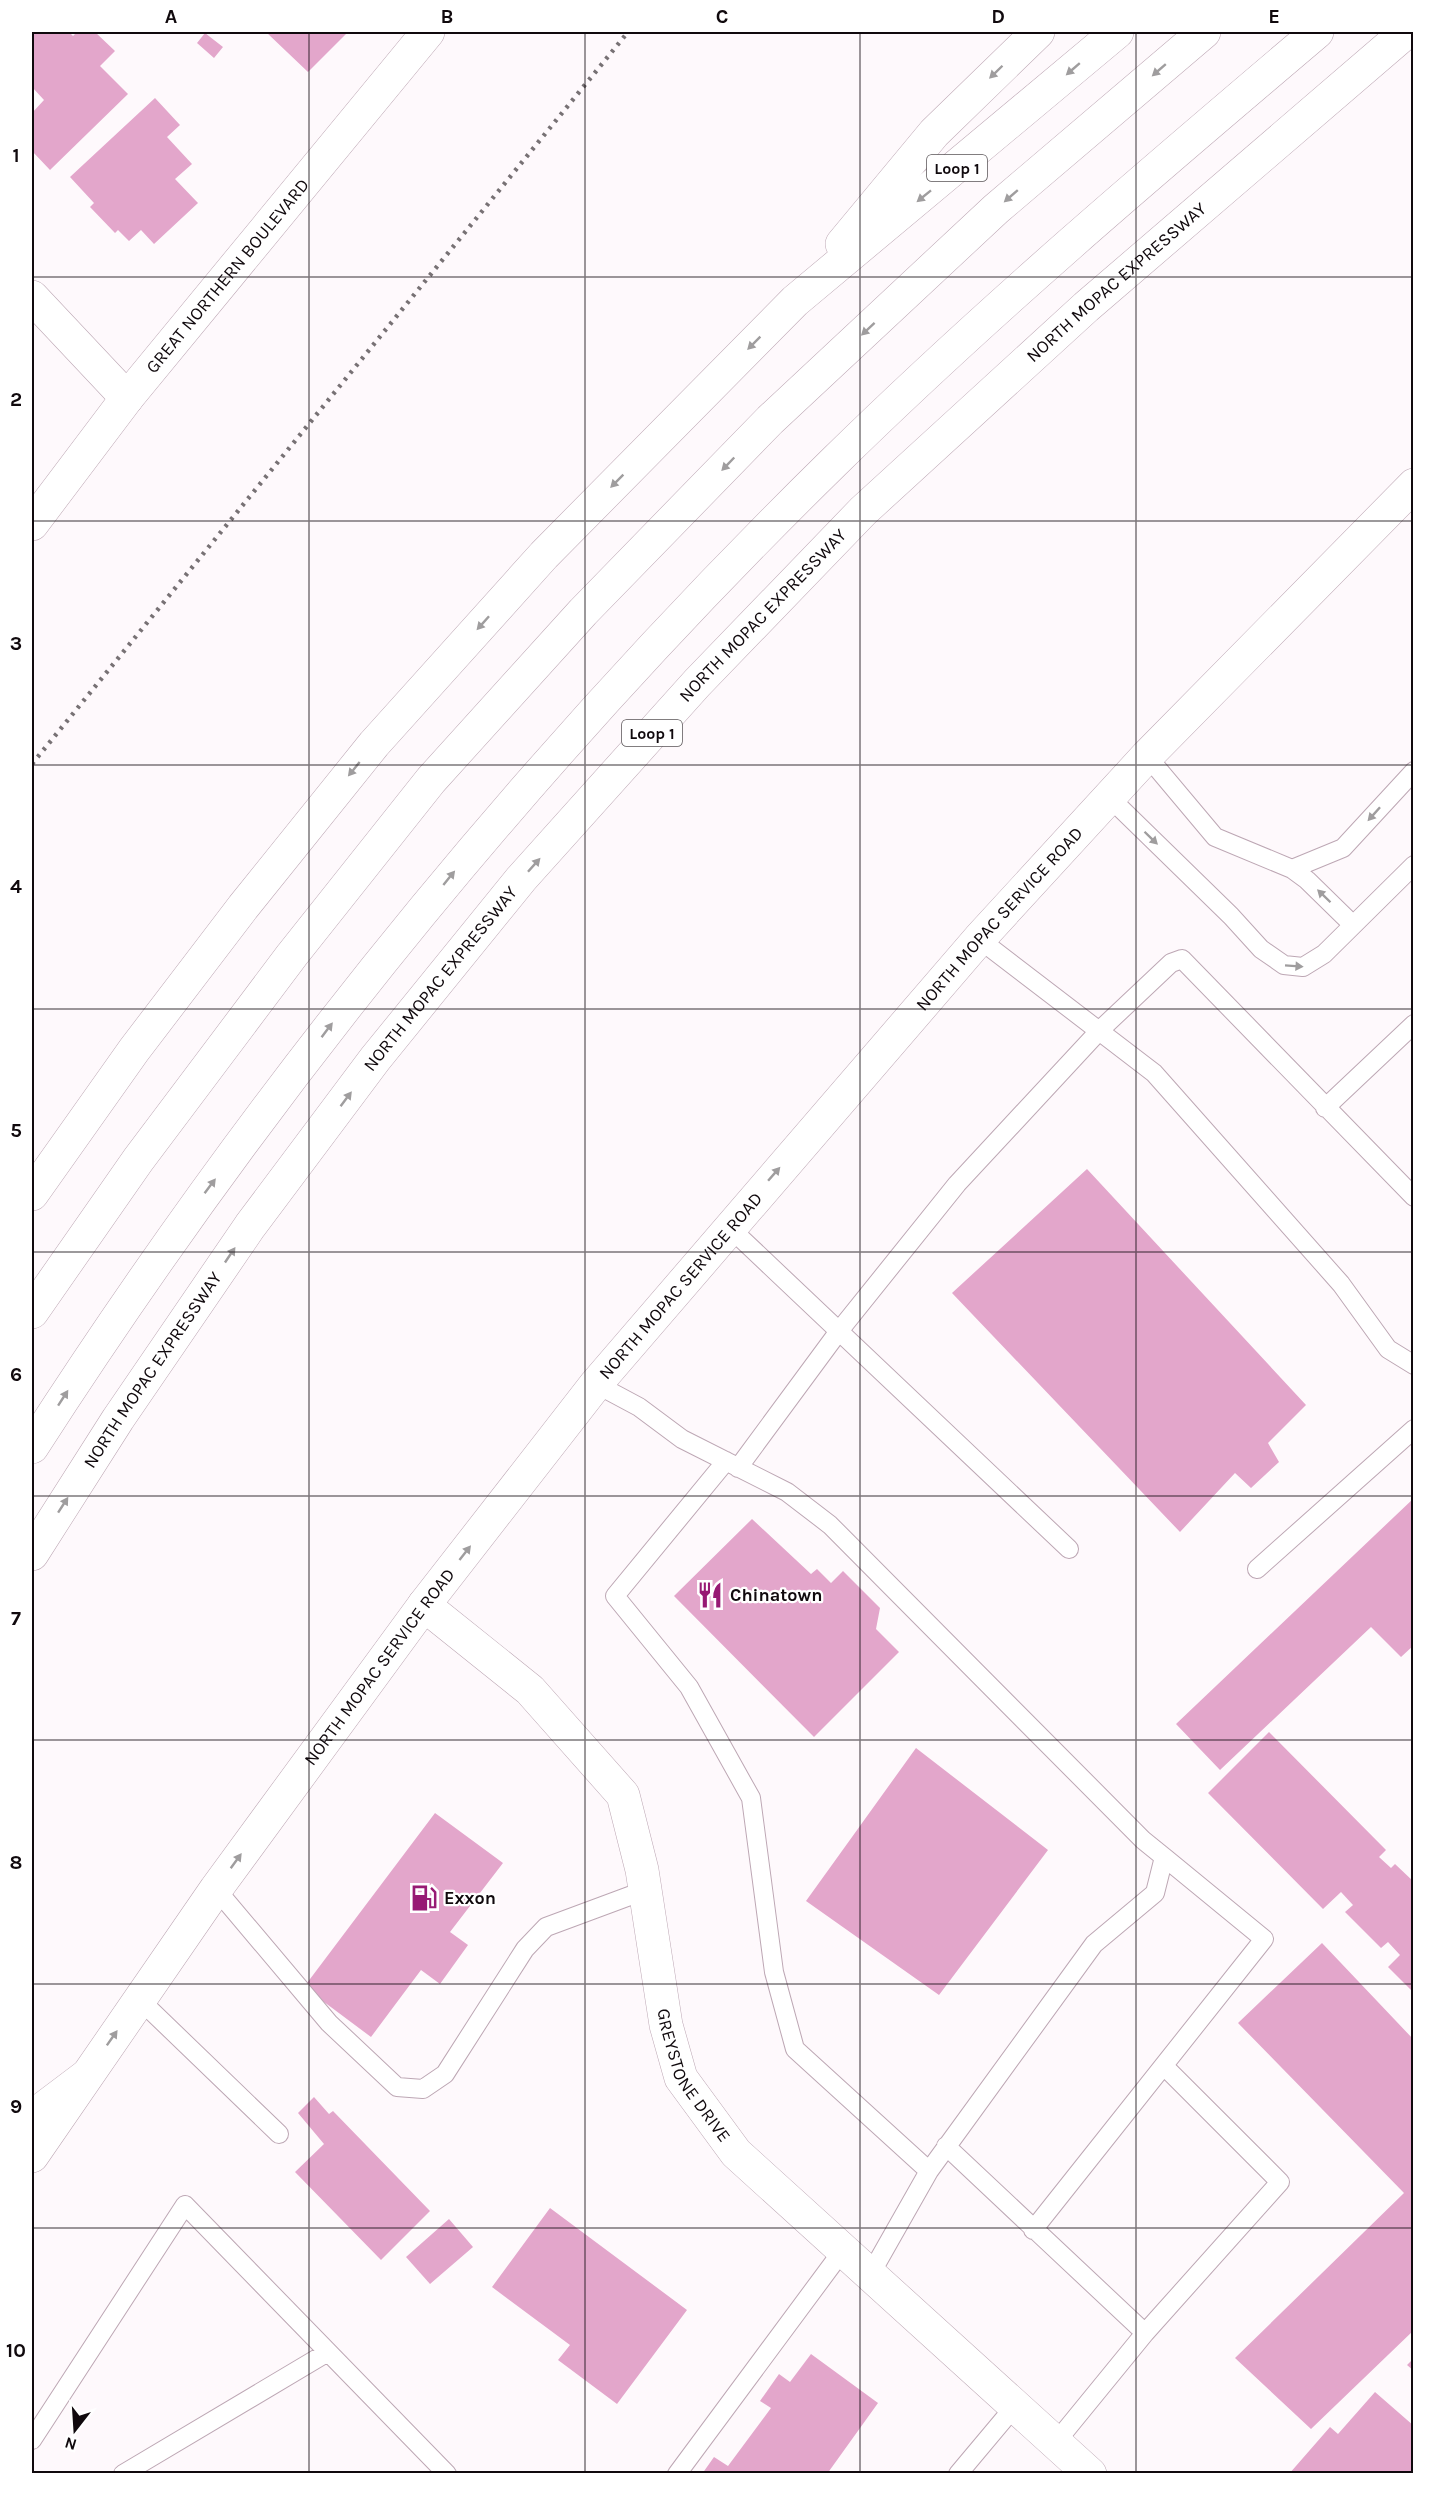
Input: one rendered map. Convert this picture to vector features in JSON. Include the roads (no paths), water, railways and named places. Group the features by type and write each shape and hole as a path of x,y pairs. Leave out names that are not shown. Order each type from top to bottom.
{"main road":[{"name":"GREAT NORTHERN BOULEVARD","path":"32,524 127,398 428,32"},
{"path":"795,301 934,133 1038,32"},
{"name":"Loop 1","path":"32,1194 134,1050 236,916 374,744 544,555 795,301 1117,32"},
{"path":"32,1312 138,1160 292,955 431,780 583,612 779,412 996,209 1204,32"},
{"path":"32,1447 199,1200 343,1009 486,832 633,669 834,462 1037,271 1317,32"},
{"name":"NORTH MOPAC EXPRESSWAY","path":"32,1554 250,1226 375,1059 521,879 697,683 863,511 1086,307 1406,32"},
{"path":"32,297 127,398"},
{"name":"NORTH MOPAC SERVICE ROAD","path":"32,2156 216,1889 424,1605 596,1384 979,939 1147,756 1413,485"},
{"name":"GREYSTONE DRIVE","path":"424,1605 530,1690 623,1795 642,1870 666,2025 681,2078 736,2153 1090,2474"},
{"path":"32,2117 85,2077"}],"lane":[{"path":"1147,756 1215,837 1292,869 1307,880 1353,925"},
{"path":"1292,869 1343,848 1413,771"},
{"path":"1109,797 1231,916 1261,950 1284,965 1304,967 1324,954 1413,865"},
{"path":"979,939 1154,1072 1341,1284 1388,1349 1413,1365"},
{"path":"929,2171 795,2049 774,1972 751,1798 689,1687 615,1596 732,1464 957,1184 1100,1030 1171,963 1182,959 1324,1108 1413,1197"},
{"path":"1324,1108 1413,1024"},
{"path":"729,1227 1069,1549"},
{"path":"596,1384 639,1407 682,1438 787,1492 830,1526 1143,1840 1264,1939 1033,2230"},
{"path":"1257,1569 1413,1429"},
{"path":"870,2275 929,2171 1094,1944 1155,1893 1164,1857"},
{"path":"216,1889 329,2023 397,2087 423,2089 445,2074 525,1949 546,1927 644,1890"},
{"path":"139,1999 279,2134"},
{"path":"1056,2442 1145,2333 1280,2182 1164,2066"},
{"path":"946,2146 1145,2333"},
{"path":"32,2440 184,2205 447,2474"},
{"path":"677,2474 843,2250"},
{"path":"123,2474 328,2352"},
{"path":"958,2474 1015,2406"}],"railway":[{"path":"32,764 628,32"}],"place":[{"name":"Chinatown","path":"710,1595"},
{"name":"Exxon","path":"424,1898"}]}
